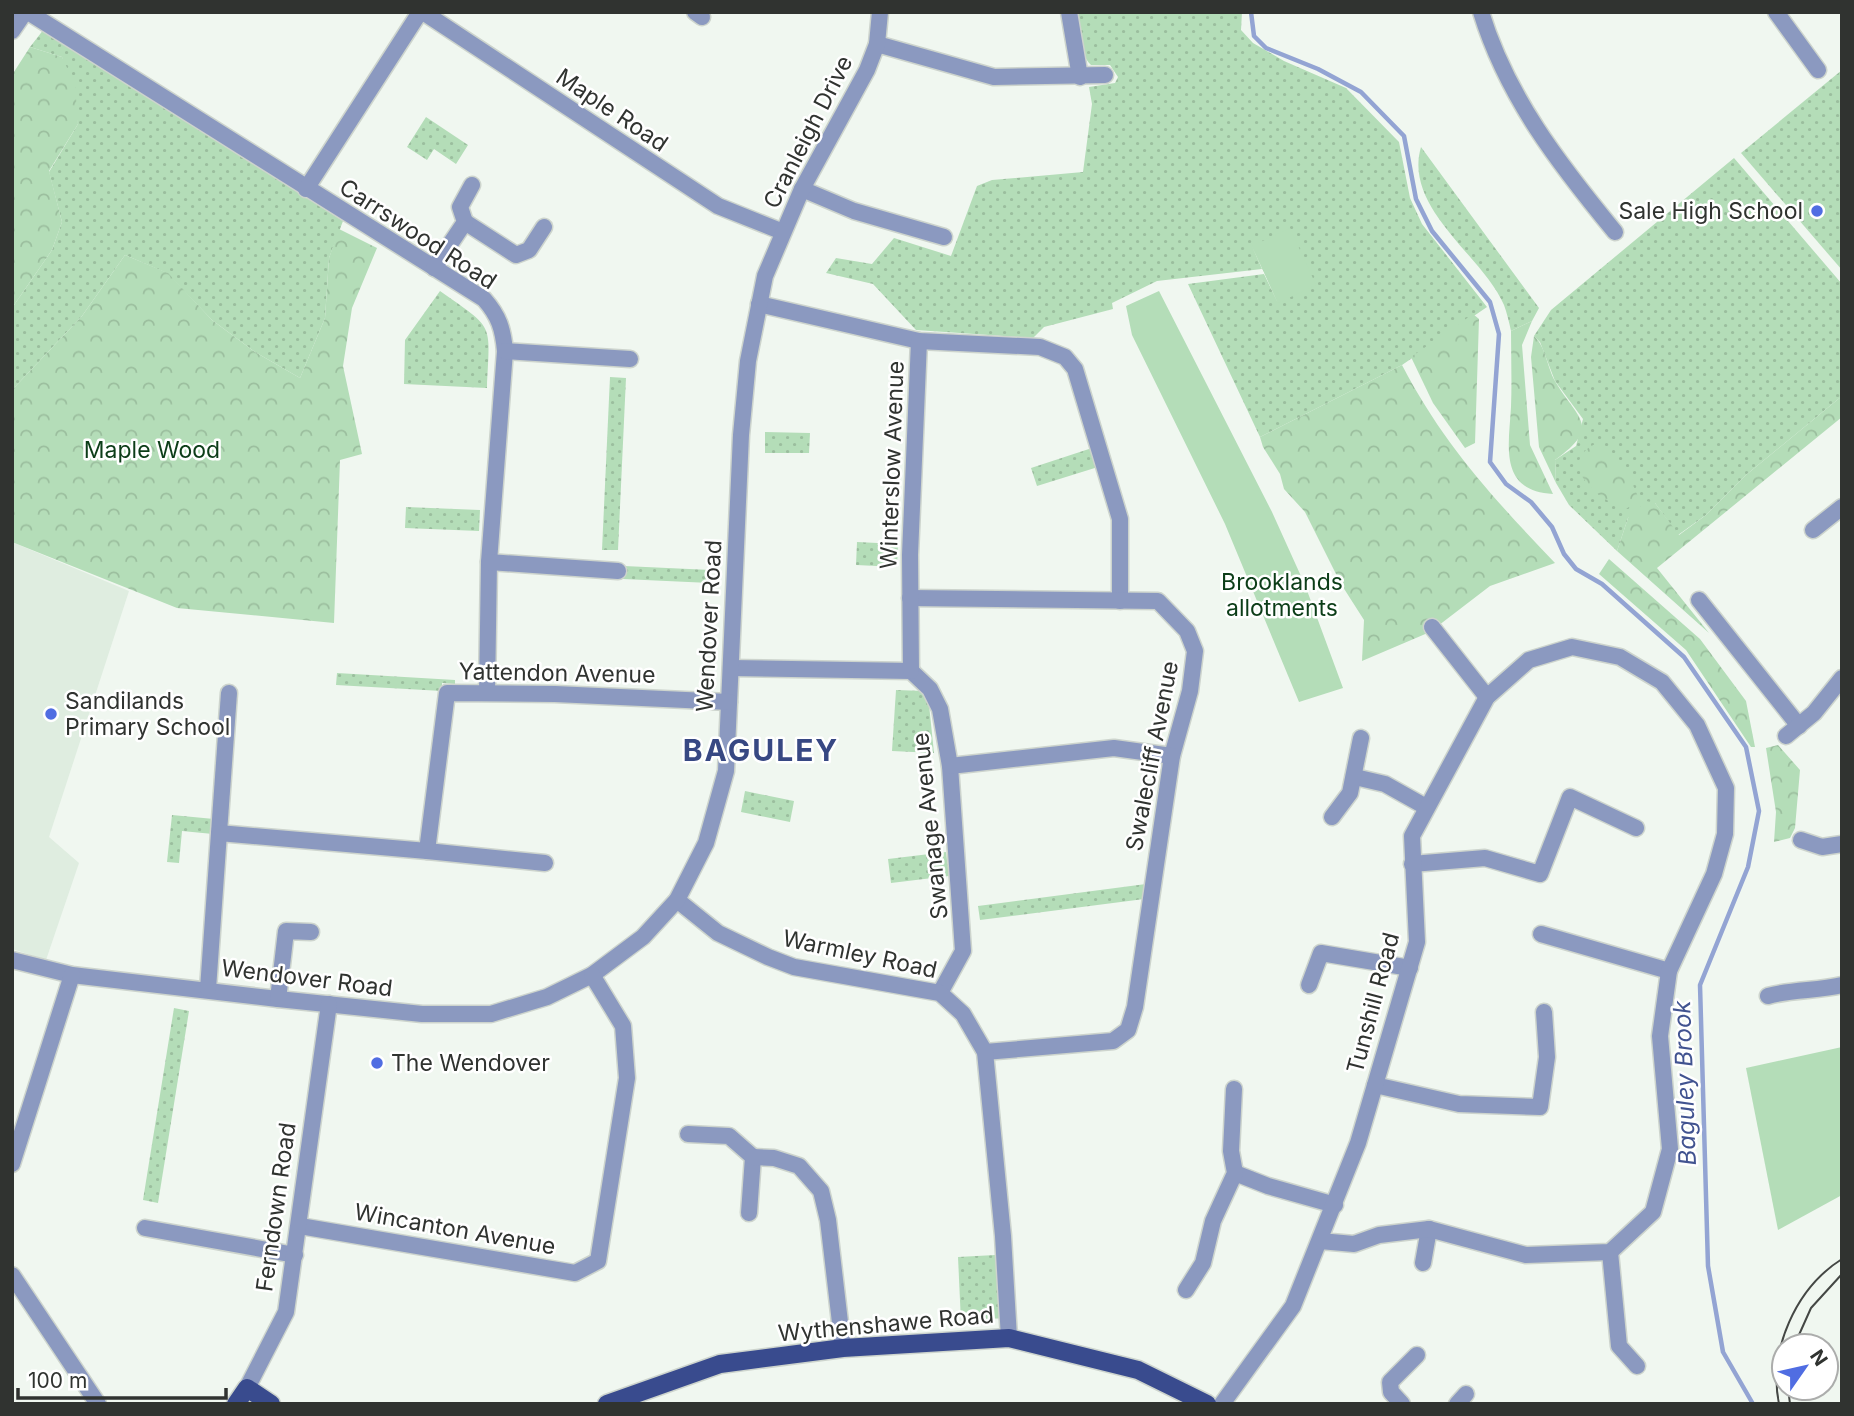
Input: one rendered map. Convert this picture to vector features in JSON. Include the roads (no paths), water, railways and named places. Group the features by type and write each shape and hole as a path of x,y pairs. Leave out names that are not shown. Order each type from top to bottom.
{"main road":[{"name":"Wythenshawe Road","path":"607,1404 640,1398 720,1364 843,1348 1009,1338 1139,1370 1207,1404"},
{"name":"Ferndown Road","path":"236,1404 247,1388"},
{"path":"247,1388 271,1404"}],"street":[{"path":"12,31 26,12"},
{"name":"Carrswood Road","path":"26,12 484,299 496,313 503,327 505,351 489,562 487,692"},
{"path":"306,189 421,12"},
{"name":"Maple Road","path":"421,12 718,206 783,232"},
{"name":"Cranleigh Drive","path":"783,232 802,189 857,90 877,44 880,12"},
{"path":"1069,12 1080,77"},
{"path":"1481,12 1509,85 1526,115 1615,232"},
{"path":"1776,12 1818,70"},
{"path":"877,44 994,77 1105,75"},
{"path":"472,185 460,207 465,222 516,255 529,250 544,227"},
{"path":"802,189 854,211 944,237"},
{"path":"434,268 465,222"},
{"name":"Wendover Road","path":"12,960 72,975 278,999 422,1013 491,1014 547,997 592,975 643,937 677,900 706,843 726,771 741,435 748,361 765,276 783,232"},
{"name":"Winterslow Avenue","path":"759,304 919,341 910,598 911,671"},
{"path":"919,341 1040,347 1065,357 1076,369 1120,519 1120,601"},
{"path":"505,351 630,359"},
{"path":"1813,530 1842,507"},
{"path":"489,562 618,571"},
{"name":"Swalecliff Avenue","path":"910,598 1158,601 1186,631 1195,651 1190,691 1172,757 1135,1007 1128,1030 1112,1041 985,1052"},
{"path":"1699,600 1792,731 1814,713 1842,678"},
{"path":"1432,626 1487,697"},
{"name":"Tunshill Road","path":"1222,1404 1293,1306 1335,1205 1376,1085 1417,943 1412,836 1487,697 1529,660 1572,647 1620,657 1662,682 1698,724 1726,788 1725,834 1714,874 1669,971"},
{"path":"731,668 911,671"},
{"name":"Swanage Avenue","path":"911,671 930,690 940,709 950,766 963,951 940,993"},
{"name":"Yattendon Avenue","path":"427,851 446,693 487,692 729,702"},
{"path":"208,989 229,693"},
{"path":"1332,817 1342,807 1355,777 1355,760 1361,738"},
{"path":"950,766 1114,748 1172,757"},
{"path":"1355,777 1385,784 1426,807"},
{"path":"1412,864 1485,858 1540,874 1570,797 1636,828"},
{"path":"219,833 545,863"},
{"path":"1801,840 1822,847 1842,844"},
{"name":"Warmley Road","path":"677,900 718,933 794,967 940,993 963,1014 985,1052 999,1186 1009,1338"},
{"path":"278,999 285,931 311,932"},
{"path":"1320,1241 1354,1244 1379,1236 1429,1229 1526,1255 1610,1252 1653,1212 1670,1149 1660,1036 1669,971 1542,934"},
{"path":"1309,985 1321,953 1410,968"},
{"path":"12,1164 72,975"},
{"name":"Wincanton Avenue","path":"300,1226 575,1273 598,1261 627,1078 623,1026 592,975"},
{"path":"1768,996 1793,989 1826,989 1842,985"},
{"name":"Ferndown Road","path":"247,1388 286,1312 329,1004"},
{"path":"1376,1085 1459,1104 1541,1107 1547,1057 1544,1012"},
{"path":"1186,1290 1203,1263 1213,1221 1236,1173 1231,1151 1234,1088"},
{"path":"688,1134 729,1136 753,1157 774,1158 799,1166 821,1191 828,1220 843,1348"},
{"path":"749,1213 753,1157"},
{"path":"1236,1173 1268,1186 1335,1205"},
{"path":"145,1228 295,1255"},
{"path":"1423,1263 1429,1229"},
{"path":"1610,1252 1619,1346 1637,1366"},
{"path":"12,1275 98,1404"},
{"path":"1402,1404 1391,1392 1390,1382 1417,1354"}],"waterway":[{"name":"Baguley Brook","path":"1251,12 1254,36 1266,48 1318,69 1361,92 1404,136 1416,199 1432,231 1490,302 1499,334 1490,462 1506,484 1531,502 1552,527 1564,554 1576,569 1602,584 1684,657 1746,747 1759,811 1748,867 1700,985 1708,1266 1723,1352 1753,1404"}],"tram line":[{"path":"1779,1404 1778,1363 1789,1322 1811,1286 1842,1259"},
{"path":"1800,1332 1811,1308 1842,1274"}],"place":[{"name":"Sale High School","path":"1817,211"},
{"name":"Sandilands Primary School","path":"51,714"},
{"name":"The Wendover","path":"377,1063"}],"district":[{"name":"BAGULEY","path":"761,751"}],"park label":[{"name":"Maple Wood","path":"152,450"},
{"name":"Brooklands allotments","path":"1282,595"}]}
